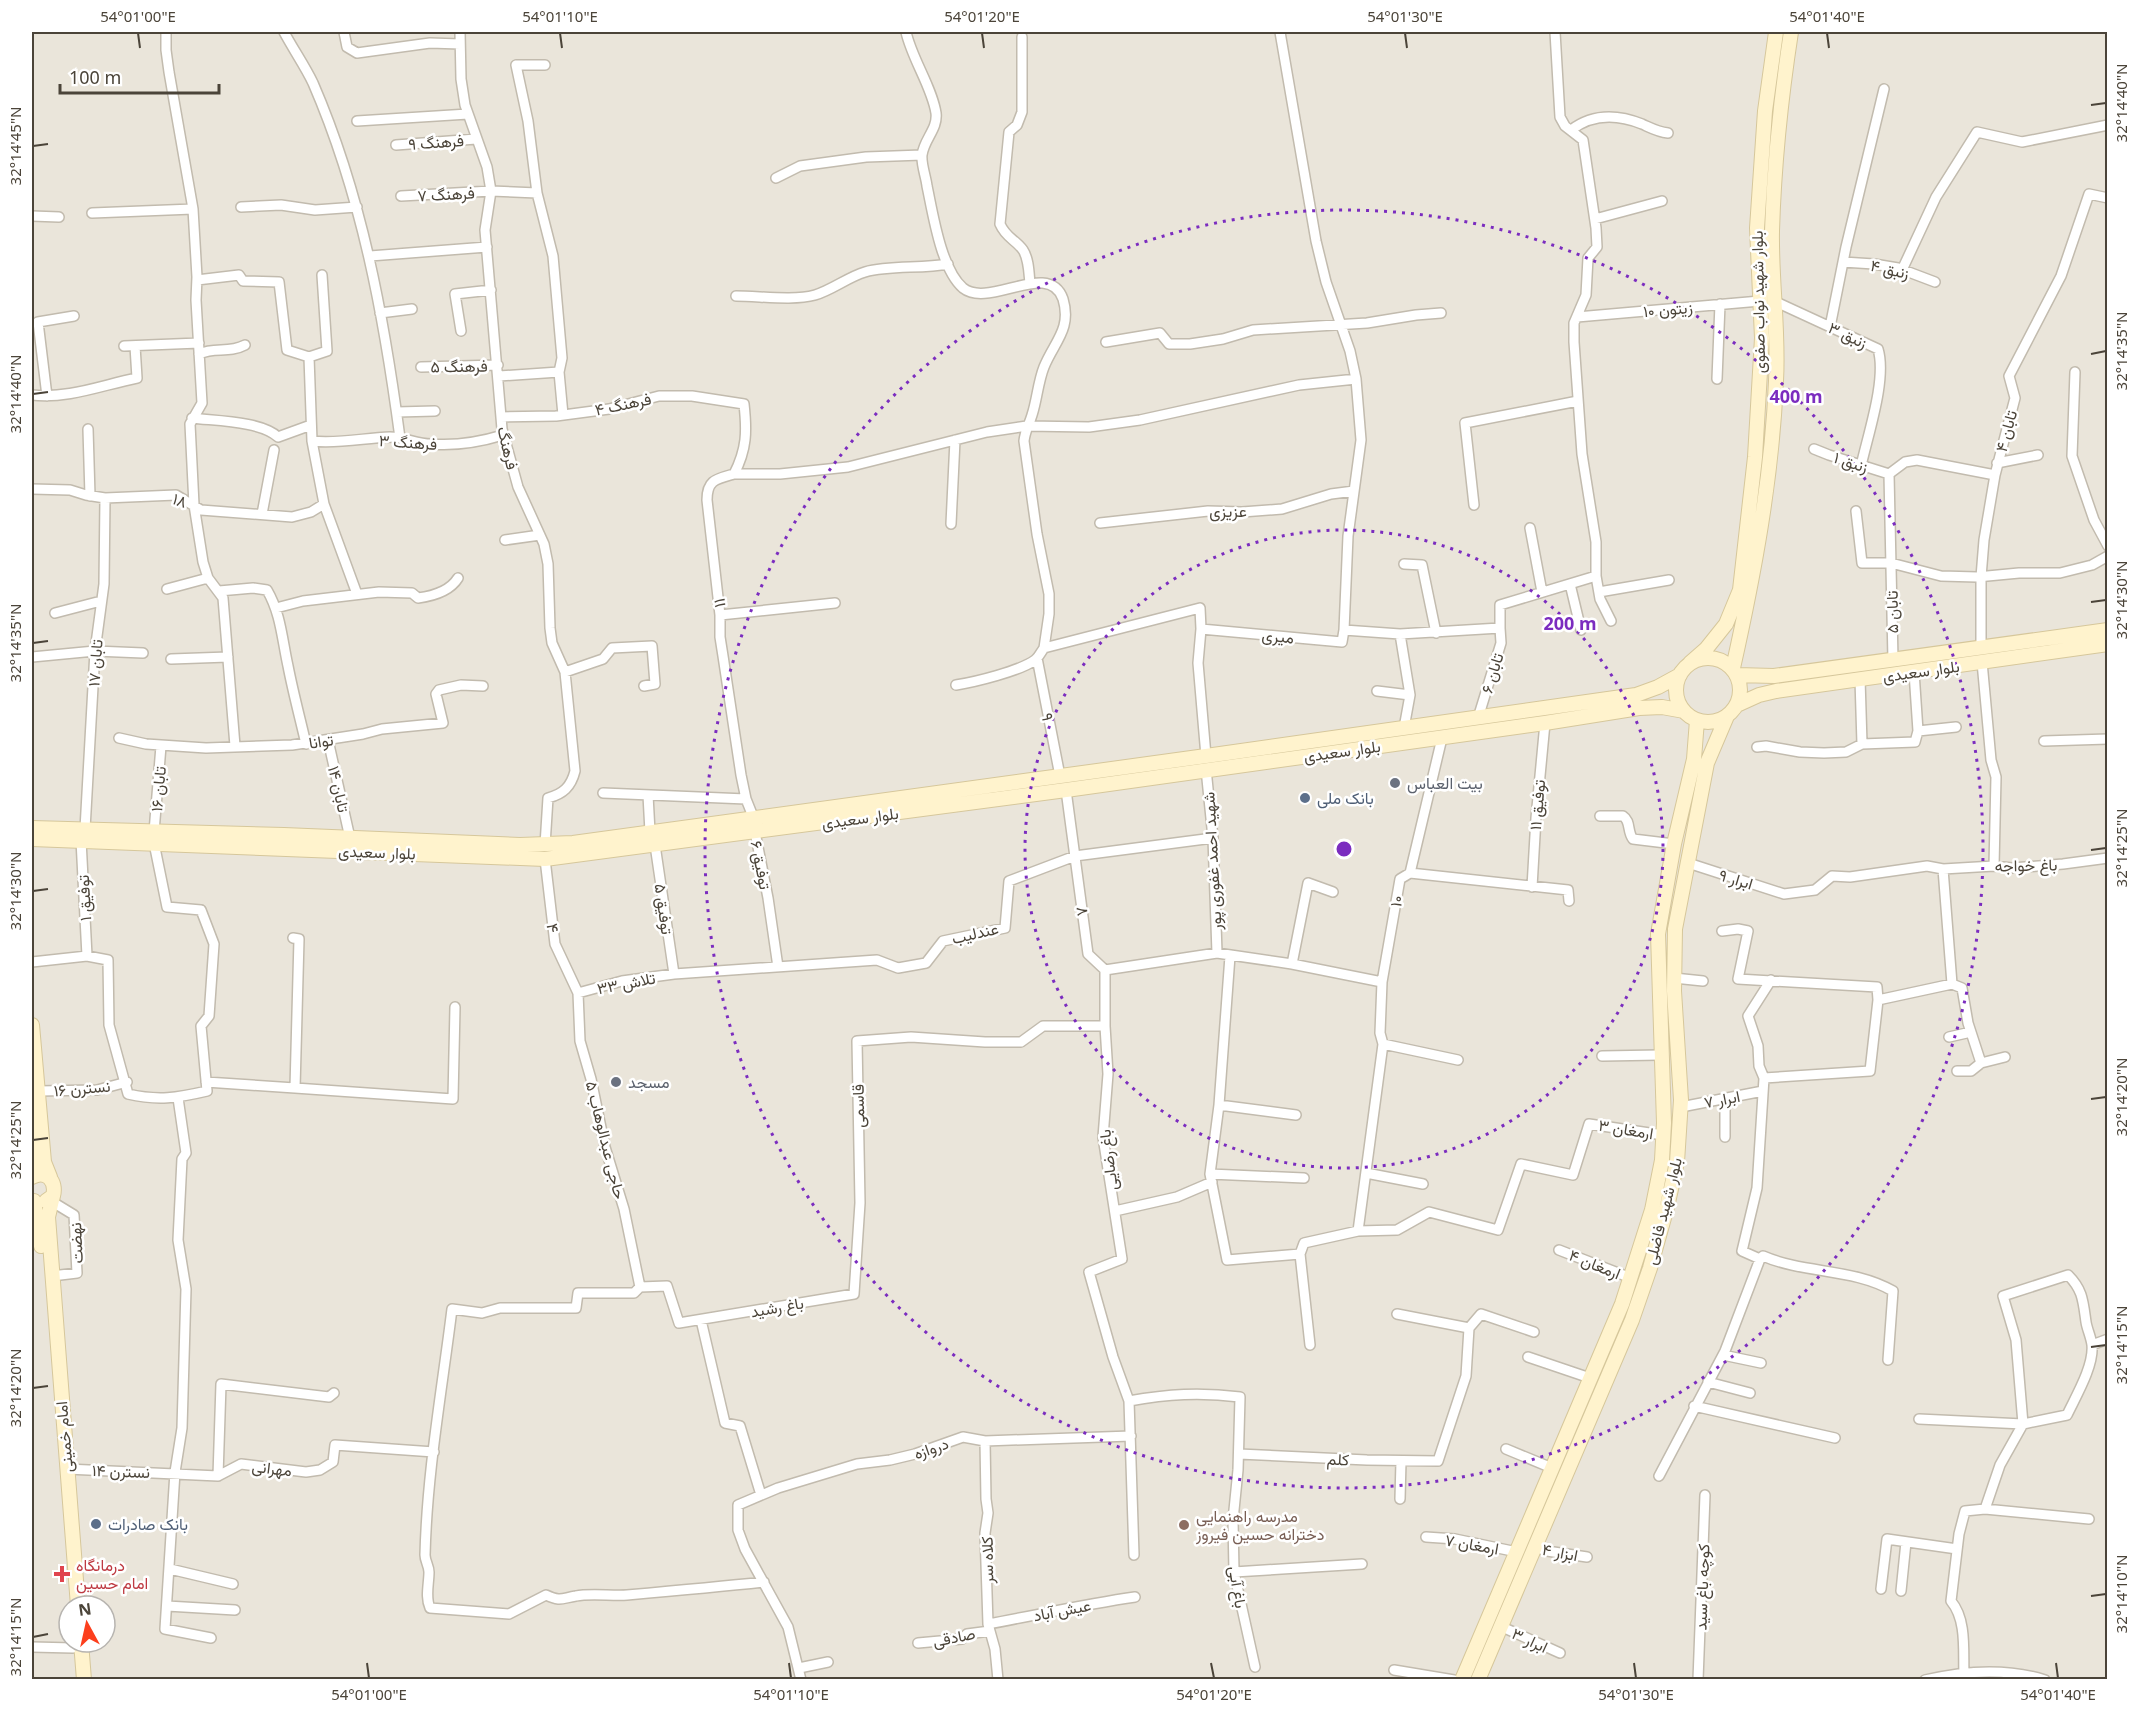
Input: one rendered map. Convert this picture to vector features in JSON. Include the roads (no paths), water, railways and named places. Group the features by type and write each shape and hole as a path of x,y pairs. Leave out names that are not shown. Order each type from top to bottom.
{"main road":[{"name":"بلوار شهید نواب صفوی","path":"1735,672 1764,508 1776,380 1760,301 1757,228 1765,111 1776,32"},
{"name":"بلوار شهید نواب صفوی","path":"1690,663 1706,649 1726,624 1740,590 1774,301 1772,229 1780,112 1791,32"},
{"name":"بلوار سعیدی","path":"1737,705 1759,695 1776,691 1914,672 1982,655 2108,630"},
{"name":"بلوار سعیدی","path":"1735,672 1756,677 1774,676 1893,660 2108,644"},
{"path":"1712,658 1727,663 1735,672 1741,690 1737,705 1727,716 1712,722 1697,720 1684,711 1676,690 1680,675 1690,663 1712,658"},
{"name":"بلوار سعیدی","path":"1206,763 1404,728 1636,695 1658,687 1680,675"},
{"name":"بلوار سعیدی","path":"35,833 545,852 754,825 1060,776 1154,770 1442,738 1639,708 1662,707 1684,711"},
{"name":"بلوار شهید فاضلی","path":"1478,1680 1632,1320 1650,1268 1667,1207 1677,1162 1681,1107 1674,978 1675,928 1707,763 1727,716"},
{"name":"بلوار شهید فاضلی","path":"1462,1680 1622,1304 1652,1210 1662,1160 1663,1135 1658,934 1674,844 1694,759 1697,720"},
{"name":"بلوار سعیدی","path":"754,825 1066,790 1154,770"},
{"name":"بلوار سعیدی","path":"316,843 350,838 545,852"},
{"name":"امام خمینی","path":"32,1025 44,1162 54,1190 48,1216 77,1594"},
{"path":"32,1126 34,1164 32,1176 43,1174 50,1177"},
{"path":"1662,1160 1677,1162"},
{"path":"33,1200 41,1203 52,1199"},
{"name":"امام خمینی","path":"33,1200 38,1218 42,1252 69,1594"},
{"path":"76,1654 76,1680"},
{"path":"78,1654 84,1680"}],"street":[{"path":"166,32 169,72 193,209 201,403 190,424 194,505 203,562 208,578 223,598 235,746"},
{"path":"284,32 312,82 357,207 370,256 400,438"},
{"path":"344,32 347,47 357,53 430,43 460,44"},
{"name":"فرهنگ","path":"460,32 461,79 468,114 487,167 491,191 485,230 503,435 518,487 544,544 548,564 548,607 552,643 565,672 575,771 566,790 548,798 545,852"},
{"path":"906,32 909,47 935,108 937,122 922,155 937,232 954,278 965,290 979,293 1030,284 1049,284 1057,288 1063,299 1065,320 1059,342 1044,367 1024,441 1049,594 1049,614 1044,648 1037,658 1026,665 974,682 956,685"},
{"path":"1280,32 1316,241 1326,282 1350,351 1356,379 1361,440 1348,536 1344,630 1400,634 1500,627 1500,605 1596,576"},
{"path":"1555,32 1560,117 1565,126 1583,140 1595,219 1597,246 1588,258 1586,295 1574,323 1574,342 1582,454 1596,542 1596,576 1600,598 1611,621"},
{"path":"1022,37 1022,112 1017,125 1009,132 1000,224 1004,233 1023,250 1030,284"},
{"path":"545,65 516,65 528,121 537,193 553,256 562,358 558,372 563,415"},
{"path":"1830,327 1884,89"},
{"path":"357,121 468,114"},
{"path":"1570,130 1582,122 1614,116 1668,133"},
{"path":"1902,270 1936,197 1977,132 2022,142 2046,139 2108,124"},
{"name":"فرهنگ ۹","path":"396,145 476,139"},
{"path":"776,178 800,166 866,157 922,155"},
{"name":"فرهنگ ۷","path":"401,196 491,191 537,193"},
{"name":"تابان ۴","path":"1994,866 1996,777 1992,760 1982,655 1981,577 1984,540 1997,463 2014,398 2009,376 2061,276 2089,195 2108,198"},
{"path":"1595,219 1662,201"},
{"path":"241,207 281,205 315,210 357,207"},
{"path":"92,213 193,209"},
{"path":"32,216 59,217"},
{"path":"370,256 487,247"},
{"name":"زنبق ۴","path":"1843,262 1874,264 1902,270 1935,282"},
{"path":"736,296 786,298 814,295 865,272 894,268 926,268 948,264"},
{"path":"197,280 239,275 243,281 279,282 287,350 309,357 327,351 322,275"},
{"path":"461,331 455,294 490,290"},
{"name":"زیتون ۱۰","path":"1577,317 1760,301"},
{"name":"زنبق ۳","path":"1774,301 1878,349 1881,360 1880,382 1861,466"},
{"path":"1717,379 1720,304"},
{"path":"380,313 412,309"},
{"path":"1106,342 1161,333 1169,344 1190,344 1223,339 1253,330 1367,323 1441,313"},
{"path":"47,396 38,322 74,316"},
{"path":"124,346 199,343"},
{"path":"199,354 216,350 233,351 245,345"},
{"path":"32,395 47,396 83,391 136,378 135,346"},
{"path":"309,357 312,441 324,504 357,594"},
{"name":"فرهنگ ۵","path":"421,367 498,365"},
{"path":"499,376 558,372"},
{"path":"2075,372 2072,456 2094,520 2108,546"},
{"path":"734,474 780,474 848,467 987,432 1027,426 1089,427 1130,421 1299,385 1356,379"},
{"name":"فرهنگ ۴","path":"501,417 563,415 609,409 659,396 692,396 744,404 746,434 742,458 734,474"},
{"path":"1474,505 1465,423 1578,401"},
{"path":"397,412 435,411"},
{"path":"192,418 259,427 272,431 278,437 311,424"},
{"path":"88,429 90,496"},
{"name":"فرهنگ ۳","path":"312,441 326,443 400,438 423,444 456,444 503,435"},
{"path":"951,524 955,440"},
{"name":"زنبق ۱","path":"1814,449 1889,474"},
{"path":"262,514 274,450"},
{"path":"1997,463 2038,455"},
{"path":"1889,474 1905,462 1917,460 1995,475"},
{"name":"۱۱","path":"734,474 711,482 707,489 721,646 746,799 754,825"},
{"name":"تابان ۵","path":"1889,474 1893,660"},
{"name":"۱۸","path":"32,489 70,490 105,498 176,495 201,510 292,517 311,512 324,504"},
{"name":"عزیزی","path":"1100,523 1208,511 1242,512 1282,509 1332,494 1354,491"},
{"name":"تابان ۱۷","path":"83,834 95,651 104,584 105,498"},
{"path":"1856,511 1862,563 1891,563 1941,576 1981,577 2019,573 2060,573 2092,565 2108,556"},
{"path":"1530,528 1542,592"},
{"path":"505,540 540,536"},
{"path":"1404,564 1422,564 1436,633"},
{"path":"167,589 208,578"},
{"path":"276,608 303,601 379,592 411,593 418,598 446,589 458,578"},
{"path":"1599,592 1669,580"},
{"path":"1570,584 1581,630"},
{"path":"219,591 253,588 267,590 281,623 287,664 306,744"},
{"path":"55,613 101,601"},
{"path":"720,615 835,603"},
{"path":"1044,648 1200,608 1201,629"},
{"name":"تابان ۶","path":"1478,718 1501,643 1500,627"},
{"name":"میری","path":"1201,629 1342,642 1344,630"},
{"name":"شهید احمد غفوری پور","path":"1201,629 1198,663 1213,838 1217,953"},
{"path":"1400,634 1410,695 1404,728"},
{"path":"565,672 603,660 612,648 652,646 655,684 644,686"},
{"path":"32,657 95,651 143,653"},
{"path":"171,659 228,657"},
{"name":"۹","path":"1037,658 1060,776"},
{"path":"1757,747 1787,748 1800,753 1824,753 1846,752 1862,744 1915,742 1918,731 1914,672"},
{"path":"1860,679 1862,744"},
{"name":"توانا","path":"119,738 161,746 206,748 306,744 382,729 443,723 436,694 439,690 461,685 483,686"},
{"path":"1377,691 1410,695"},
{"name":"توفیق ۱۱","path":"1532,887 1545,723"},
{"path":"1918,731 1956,727"},
{"name":"۱۰","path":"1358,1231 1383,1044 1380,1033 1382,982 1400,879 1410,873 1442,738"},
{"path":"2044,741 2108,739"},
{"name":"تابان ۱۴","path":"328,740 350,838"},
{"name":"تابان ۱۶","path":"161,746 154,837 166,907 201,910 214,944 209,1016 201,1026 206,1082"},
{"name":"۸","path":"1066,790 1088,954 1105,970"},
{"path":"603,793 746,799"},
{"name":"توفیق ۵","path":"648,795 674,974"},
{"path":"1600,816 1623,816 1628,820 1630,836 1633,838 1674,844"},
{"name":"توفیق ۶","path":"754,825 778,967"},
{"name":"توفیق ۱","path":"83,834 87,956"},
{"path":"1075,856 1213,838"},
{"name":"۴","path":"545,852 555,944 578,993"},
{"name":"عندلیب","path":"877,960 898,968 927,963 943,941 1005,928 1009,881 1075,856"},
{"name":"باغ خواجه","path":"1784,894 1815,890 1832,876 1850,877 1928,866 1943,869 1994,866 2012,868 2108,858"},
{"name":"ابرار ۹","path":"1688,863 1784,894"},
{"path":"1943,869 1952,984"},
{"path":"1410,873 1568,890 1569,901"},
{"path":"1292,964 1308,883 1334,892"},
{"path":"1722,932 1738,928 1748,931 1738,978 1877,987 1878,1000 1870,1071 1764,1077"},
{"path":"293,938 299,939 295,1088"},
{"path":"1105,1026 1105,970 1217,953 1292,964 1382,982"},
{"path":"32,963 87,956 108,960 109,1024 127,1083 128,1094 151,1099 178,1098 207,1091 206,1082 453,1099 455,1007"},
{"path":"1230,956 1211,1178 1227,1260 1300,1254"},
{"name":"تلاش ۳۳","path":"578,993 622,981 674,974 877,960"},
{"path":"1674,978 1703,981"},
{"path":"1760,1259 1742,1251 1757,1188 1764,1077 1759,1066 1758,1046 1748,1016 1771,980"},
{"path":"1878,1000 1952,984 1962,988 1971,1032 1981,1063"},
{"name":"حاجی عبدالوهاب ۵","path":"578,993 580,1041 591,1079 604,1147 624,1209 640,1287"},
{"name":"قاسمی","path":"854,1294 860,1203 857,1041 912,1037 1022,1042 1043,1026 1105,1026"},
{"name":"باغ رضایی","path":"1105,1026 1108,1074 1103,1137 1122,1259 1089,1272 1113,1357 1129,1401"},
{"path":"1949,1036 1971,1032"},
{"path":"1383,1044 1458,1060"},
{"path":"1602,1056 1660,1055"},
{"path":"1957,1071 1971,1071 1981,1063 2005,1057"},
{"name":"نسترن ۱۶","path":"38,1091 97,1090 127,1083"},
{"name":"ابرار ۷","path":"1681,1107 1762,1091"},
{"path":"178,1098 186,1153 182,1159 178,1240 186,1289 182,1428 175,1472 165,1629 211,1638"},
{"path":"1725,1099 1725,1137"},
{"path":"1219,1105 1296,1114"},
{"name":"ارمغان ۳","path":"1358,1231 1397,1230 1429,1212 1498,1230 1521,1164 1573,1175 1589,1124 1663,1135"},
{"path":"1366,1173 1423,1184"},
{"path":"1115,1211 1177,1197 1211,1178 1304,1178"},
{"name":"نهضت","path":"52,1199 74,1215 77,1273 52,1276"},
{"path":"1310,1345 1300,1254 1304,1243 1358,1231"},
{"name":"ارمغان ۴","path":"1559,1250 1630,1278"},
{"path":"1659,1476 1723,1354 1763,1256 1798,1268 1849,1274 1880,1284 1893,1291 1888,1360"},
{"path":"1919,1419 2023,1424 2067,1415 2083,1382 2092,1345 2078,1285 2068,1275 2002,1296 2016,1340 2023,1424 2000,1465 1985,1509"},
{"name":"باغ رشید","path":"640,1287 667,1286 679,1323 854,1294"},
{"path":"640,1287 634,1293 578,1293 576,1308 500,1308 482,1313 452,1309 434,1452 425,1558 429,1569 428,1602 430,1608 509,1614 546,1595 556,1600 576,1595 625,1595 764,1582 788,1627 801,1680"},
{"path":"1397,1314 1469,1328 1481,1314 1534,1332"},
{"path":"701,1320 725,1423 740,1426 761,1495"},
{"name":"کلم","path":"1239,1454 1438,1461 1466,1376 1469,1328"},
{"path":"2092,1345 2108,1339"},
{"path":"1723,1354 1761,1363"},
{"path":"1528,1357 1590,1378"},
{"path":"1707,1382 1750,1393"},
{"path":"218,1476 221,1384 329,1397 333,1393"},
{"name":"باغ آبی","path":"1129,1401 1168,1394 1208,1393 1240,1397 1239,1454 1233,1520 1234,1572 1255,1667"},
{"path":"1129,1401 1134,1555"},
{"path":"1694,1406 1836,1438"},
{"name":"دروازه","path":"764,1582 745,1549 738,1530 738,1505 761,1495 816,1475 857,1464 915,1454 963,1437 985,1441 1131,1436"},
{"name":"کلاه سر","path":"985,1441 988,1513 985,1533 989,1627 995,1649 998,1680"},
{"name":"مهرانی","path":"175,1472 218,1476 241,1464 306,1472 320,1470 333,1462 335,1445 434,1452"},
{"path":"1506,1449 1552,1468"},
{"path":"1400,1499 1401,1461"},
{"name":"نسترن ۱۴","path":"67,1469 175,1472"},
{"name":"کوچه باغ سید","path":"1698,1680 1705,1495"},
{"path":"1964,1674 1962,1629 1958,1610 1951,1601 1957,1549 1965,1511 1985,1509 2089,1519"},
{"name":"ارمغان ۷","path":"1426,1537 1455,1539 1517,1552"},
{"path":"1881,1589 1887,1539 1957,1549"},
{"path":"1900,1591 1906,1542"},
{"name":"ابزار ۴","path":"1534,1547 1587,1557"},
{"path":"1234,1572 1362,1564"},
{"path":"170,1569 233,1584"},
{"name":"عیش آباد","path":"989,1627 1087,1604 1135,1597"},
{"path":"167,1606 235,1610"},
{"name":"ابرار ۳","path":"1500,1626 1560,1653"},
{"name":"صادقی","path":"918,1643 962,1639 967,1634 989,1627"},
{"path":"32,1647 57,1645"},
{"path":"799,1668 828,1662"},
{"path":"1394,1670 1454,1680"},
{"path":"1923,1679 2005,1671 2045,1680"}],"place":[{"name":"بیت العباس","path":"1395,783"},
{"name":"بانک ملی","path":"1305,798"},
{"name":"مسجد","path":"616,1082"},
{"name":"بانک صادرات","path":"96,1524"},
{"name":"مدرسه راهنمایی دخترانه حسین فیروز","path":"1184,1525"},
{"name":"درمانگاه امام حسین","path":"62,1574"}]}
